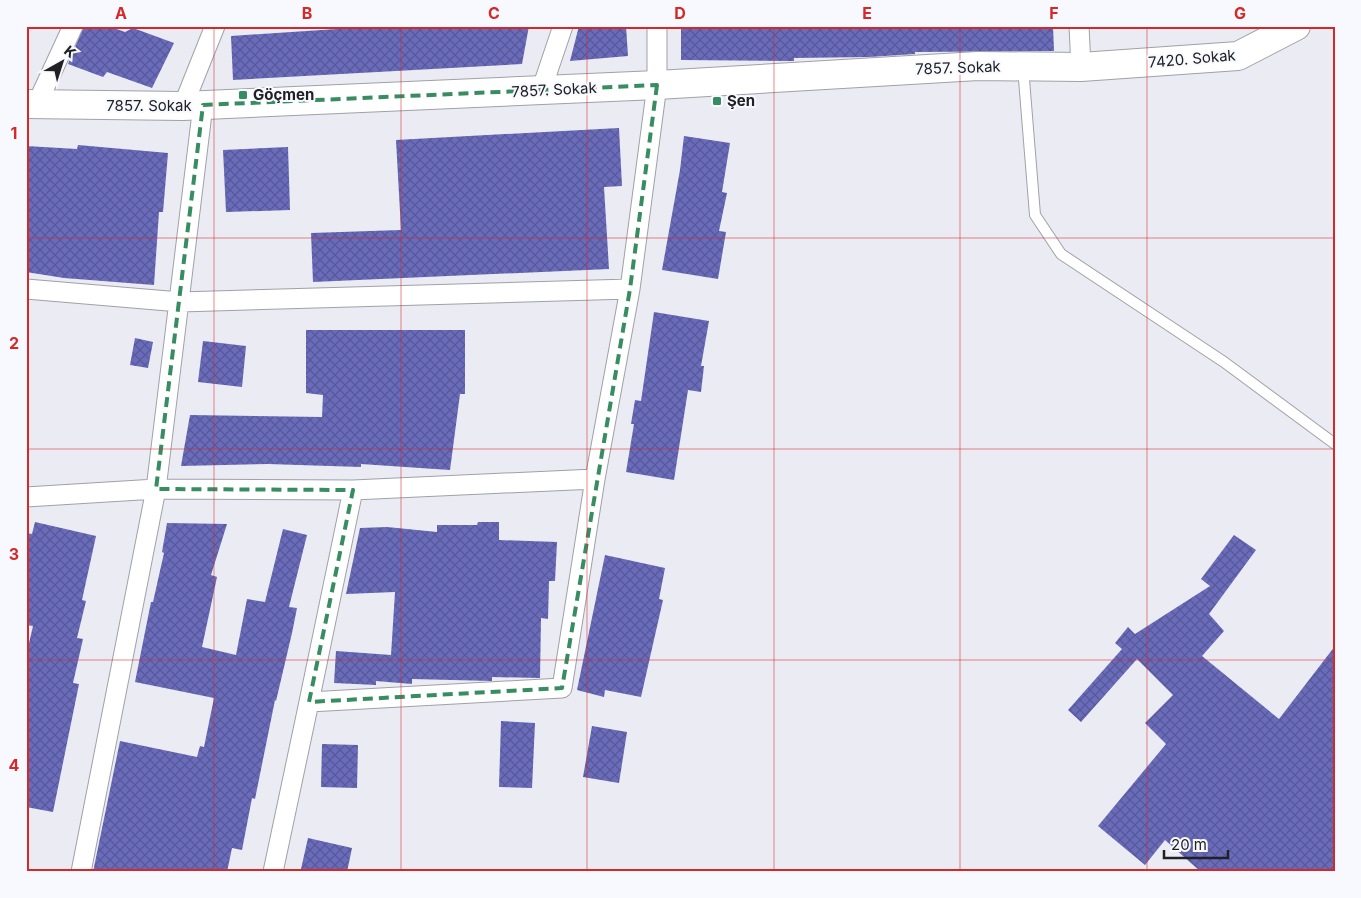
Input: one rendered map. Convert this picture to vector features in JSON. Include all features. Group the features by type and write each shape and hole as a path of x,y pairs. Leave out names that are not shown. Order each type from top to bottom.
{"street":[{"path":"31,105 73,26"},
{"path":"81,872 156,489 180,302 193,106 215,26"},
{"path":"541,91 563,26"},
{"path":"309,702 562,688 595,479 630,289 657,85 657,26"},
{"path":"1079,26 1081,67"},
{"name":"7420. Sokak","path":"1081,67 1238,56 1296,26"},
{"name":"7857. Sokak","path":"31,105 193,106 541,91 978,66 1081,67"},
{"path":"26,290 180,302 630,289"},
{"path":"26,497 156,489 353,490 595,479"},
{"path":"273,872 353,490"}],"lane":[{"path":"1023,66 1035,215 1061,254 1224,362 1335,444"}],"highlighted area":[{"path":"657,85 630,289 562,688 309,702 353,490 156,489 203,105"}],"building":[{"path":"84,26 108,26 125,32 133,28 174,43 152,88 107,72 103,77 68,64"},
{"path":"382,26 529,26 522,64 233,80 231,36"},
{"path":"579,26 626,26 628,56 570,61"},
{"path":"681,26 1053,26 1054,51 915,52 915,54 869,57 794,58 794,61 681,60"},
{"path":"619,128 622,186 604,187 609,269 313,282 311,233 401,230 396,140"},
{"path":"684,136 730,143 722,192 727,193 719,231 726,232 718,279 662,270 680,170"},
{"path":"78,145 168,153 163,212 159,212 154,285 64,278 26,272 26,146 77,149"},
{"path":"288,147 290,210 226,212 223,150"},
{"path":"654,312 709,321 701,366 704,366 701,392 688,390 674,480 626,472 634,424 631,424 635,400 641,401"},
{"path":"306,330 465,330 465,394 460,394 450,470 361,464 361,467 268,464 181,466 190,415 322,417 323,395 306,393"},
{"path":"135,338 153,342 148,368 130,365"},
{"path":"203,341 246,346 242,387 198,382"},
{"path":"35,522 96,536 82,600 86,601 77,638 83,639 73,683 79,684 53,812 26,807 26,656 33,626 26,625 26,533 32,534"},
{"path":"478,522 499,522 499,540 557,542 555,581 549,581 548,619 541,618 540,678 492,677 492,681 412,679 412,684 376,681 376,685 334,683 336,651 391,655 395,592 346,594 360,528 387,527 437,532 437,525 477,525"},
{"path":"167,523 227,524 211,575 217,577 202,647 236,655 247,599 265,602 283,529 307,535 289,607 297,608 292,633 275,700 255,799 252,798 242,850 232,848 227,872 93,872 120,741 197,757 200,746 204,747 214,698 135,682 151,602 153,602 164,553 162,552"},
{"path":"1234,535 1256,550 1209,614 1224,631 1202,656 1279,719 1335,646 1335,872 1201,872 1165,840 1145,865 1098,826 1166,744 1145,723 1173,695 1137,659 1081,722 1068,710 1122,649 1115,643 1128,627 1135,634 1210,586 1201,579"},
{"path":"605,555 665,568 659,599 663,600 641,697 605,690 604,697 577,690"},
{"path":"501,721 535,723 532,788 499,787"},
{"path":"592,726 627,732 619,783 583,777"},
{"path":"322,744 358,745 357,788 321,787"},
{"path":"308,838 352,848 347,872 314,872 301,869"}],"place":[{"name":"Göçmen","path":"243,95"},
{"name":"Şen","path":"717,101"}]}
